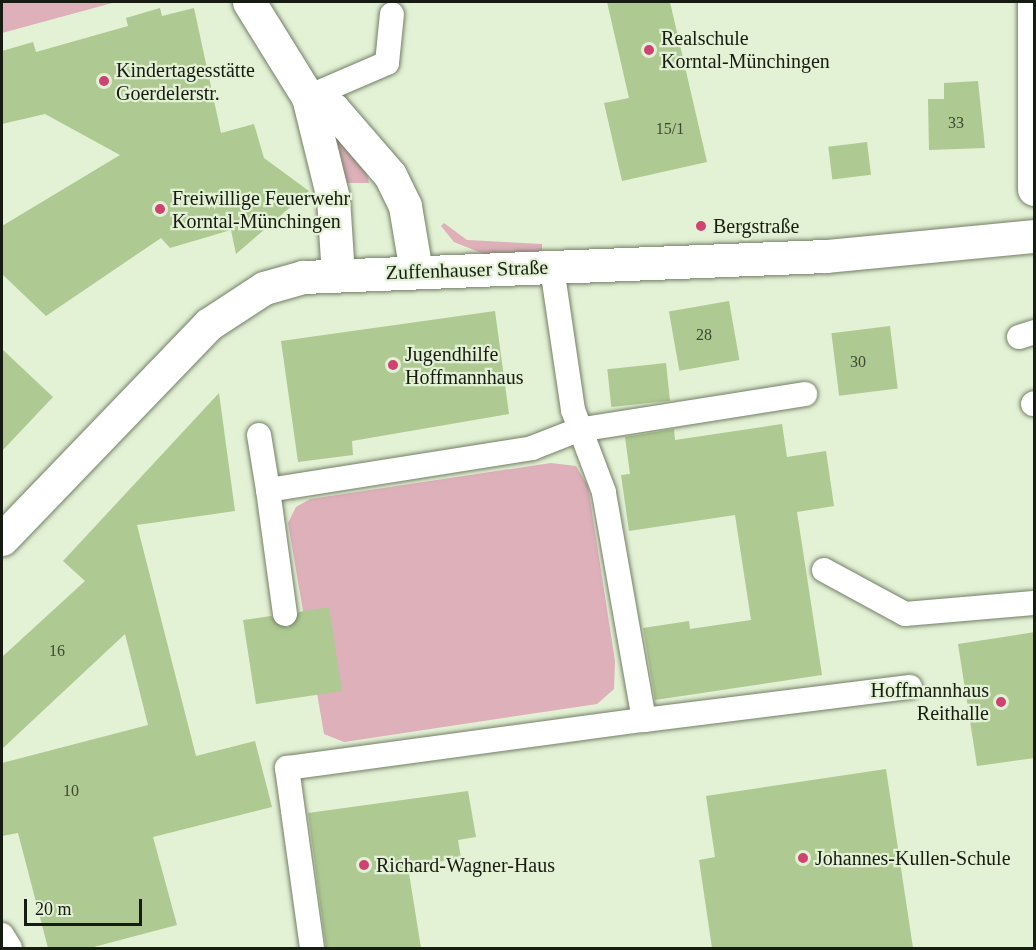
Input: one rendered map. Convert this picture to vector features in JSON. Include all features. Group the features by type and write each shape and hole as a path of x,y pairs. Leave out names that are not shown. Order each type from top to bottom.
{"street":[{"path":"249,2 308,97 333,198 338,275"},
{"path":"1034,2 1035,189"},
{"path":"308,97 333,109 390,176 405,206 416,272"},
{"name":"Zuffenhauser Straße","path":"2,539 232,305 284,282 338,275 826,256 1035,236"}],"lane":[{"path":"308,97 387,63 392,14"},
{"path":"552,267 578,430 604,492 644,720"},
{"path":"268,490 532,448 578,430 805,394"},
{"path":"259,435 285,614"},
{"path":"824,570 904,614 1035,603"},
{"path":"312,948 287,768 910,687"},
{"path":"2,935 10,948"}],"shaded area":[{"path":"2,2 116,2 2,33"},
{"path":"326,118 366,169 369,183 346,183 322,124"},
{"path":"444,223 467,240 542,244 542,251 484,254 454,242 441,226"},
{"path":"551,463 576,466 588,486 615,661 614,689 597,704 344,742 324,734 288,523 296,507 310,499"}],"building":[{"name":"Realschule Korntal-Münchingen","path":"607,2 670,2 707,162 622,181 604,103 629,98"},
{"path":"160,8 162,16 194,8 221,133 254,124 264,158 309,191 236,254 231,230 170,248 161,238 46,316 2,274 2,226 120,155 45,114 2,124 2,51 33,42 36,52 128,26 126,18"},
{"path":"978,81 985,148 929,150 928,99 944,99 944,83"},
{"path":"867,142 871,175 832,180 828,147"},
{"path":"729,301 739,360 679,371 669,312"},
{"name":"Jugendhilfe Hoffmannhaus","path":"495,311 509,414 352,441 353,455 298,462 281,341"},
{"path":"890,326 898,389 839,396 831,333"},
{"path":"2,349 53,397 2,451"},
{"path":"666,363 670,401 611,407 607,369"},
{"path":"219,393 235,511 137,525 196,756 255,741 272,807 153,837 177,925 90,948 48,948 18,833 2,836 2,763 148,725 125,634 2,749 2,657 85,581 63,561"},
{"path":"782,424 787,457 826,451 834,506 797,512 822,675 655,700 643,628 689,621 690,629 751,620 735,515 629,531 621,475 630,474 625,437 674,429 675,440"},
{"path":"329,607 342,691 256,704 243,620 271,616 288,628 299,612"},
{"name":"Hoffmannhaus Reithalle","path":"1035,632 1035,758 977,766 958,644"},
{"name":"Johannes-Kullen-Schule","path":"886,769 913,948 712,948 699,860 715,857 706,796"},
{"name":"Richard-Wagner-Haus","path":"468,791 476,837 458,840 461,858 408,867 421,948 326,948 308,813"}],"place":[{"name":"Realschule Korntal-Münchingen","path":"649,50"},
{"name":"Kindertagesstätte Goerdelerstr.","path":"104,81"},
{"name":"Freiwillige Feuerwehr Korntal-Münchingen","path":"160,209"},
{"name":"Bergstraße","path":"701,226"},
{"name":"Jugendhilfe Hoffmannhaus","path":"393,365"},
{"name":"Hoffmannhaus Reithalle","path":"1001,702"},
{"name":"Johannes-Kullen-Schule","path":"803,858"},
{"name":"Richard-Wagner-Haus","path":"364,865"}]}
